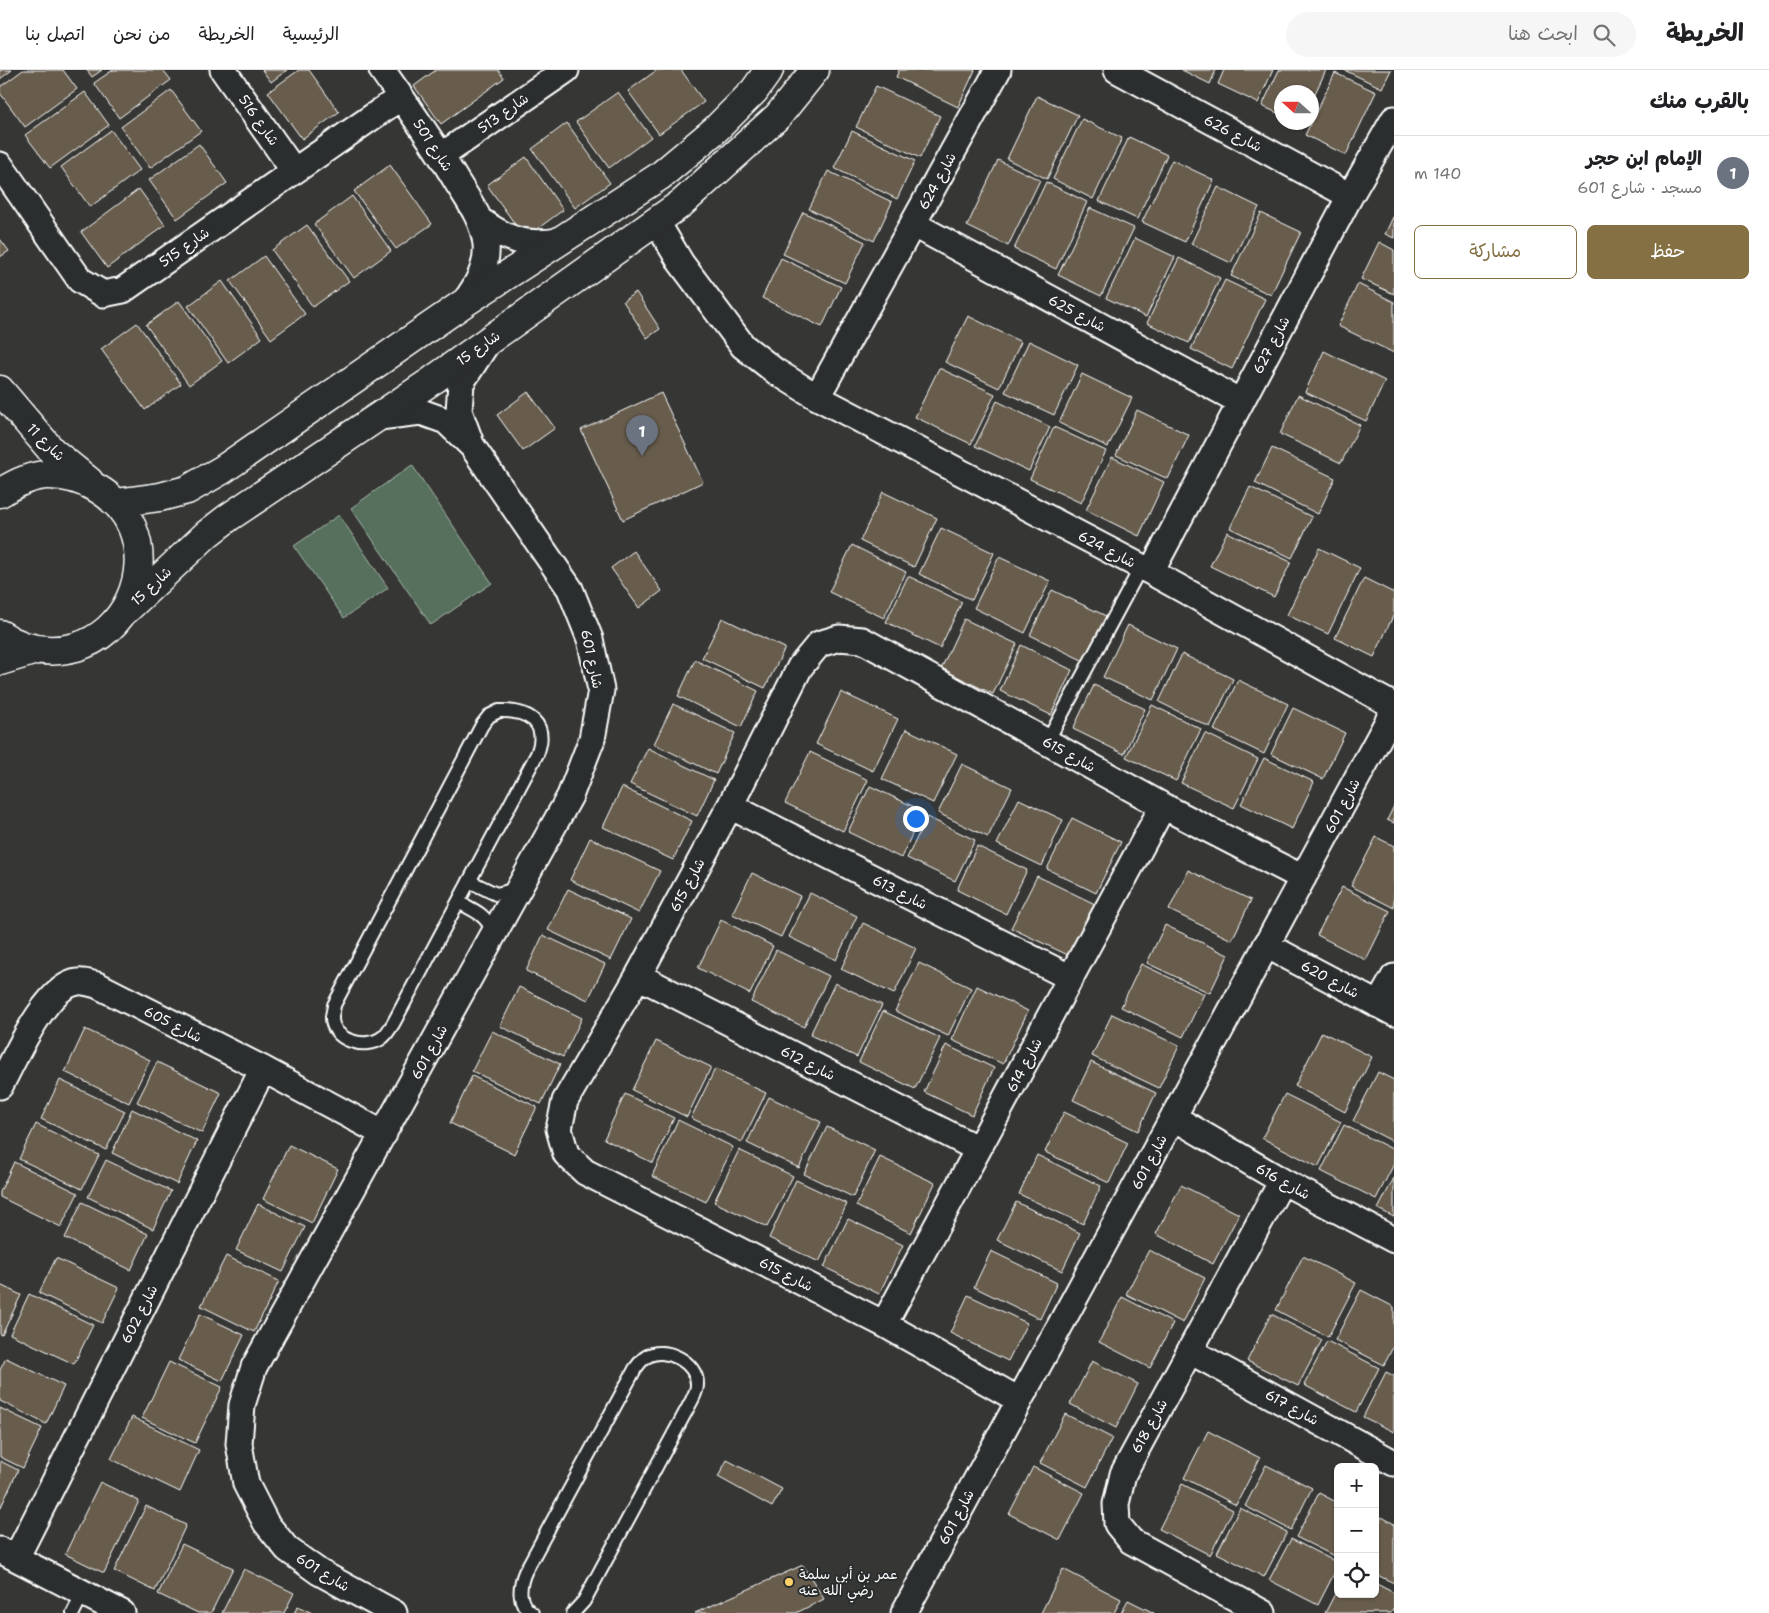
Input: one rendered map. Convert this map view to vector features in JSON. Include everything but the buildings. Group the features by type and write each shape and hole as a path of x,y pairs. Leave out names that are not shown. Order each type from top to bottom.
{"street":[{"name":"شارع 516","path":"223,70 294,171"},
{"name":"شارع 501","path":"382,70 441,156 481,221 486,244 484,264 479,283 464,303"},
{"name":"شارع 513","path":"441,156 566,70"},
{"path":"0,493 18,482 45,475 72,477 107,496 160,497 187,490 222,470 464,303 660,176 715,130 754,90 769,70"},
{"name":"شارع 15","path":"126,610 207,534 489,341 682,203 771,123 815,70"},
{"name":"شارع 624","path":"817,397 998,70"},
{"name":"شارع 626","path":"1117,70 1350,196"},
{"name":"شارع 515","path":"0,164 80,280 102,294 123,290 401,98"},
{"name":"شارع 627","path":"1146,570 1241,402 1350,196 1394,119"},
{"name":"شارع 501","path":"481,221 499,233 518,242 540,244 560,241"},
{"name":"شارع 624","path":"656,221 681,263 743,346 775,371 817,397 1146,570 1394,706"},
{"name":"شارع 625","path":"913,224 1241,402"},
{"name":"شارع 601","path":"472,446 459,411 461,383 489,341"},
{"name":"شارع 11","path":"0,390 52,451 107,496 132,527 139,555 137,584 126,610"},
{"name":"شارع 601","path":"379,417 421,412 446,421 472,446 570,589 590,639 600,690 592,739 570,796 254,1367 242,1405 239,1444 246,1484 266,1523 287,1549 319,1572 394,1613"},
{"path":"0,634 12,642 36,650 62,651 86,644 108,630 126,610"},
{"name":"شارع 615","path":"1019,1400 884,1324 586,1172 566,1154 559,1129 565,1101 638,976 730,806 800,667 819,644 839,638 862,640 1163,806 1303,878"},
{"path":"0,661 36,650"},
{"name":"شارع 601","path":"904,1613 1394,710"},
{"name":"شارع 613","path":"730,806 1071,978"},
{"name":"شارع 614","path":"884,1324 1163,806"},
{"name":"شارع 620","path":"1266,945 1386,1009"},
{"name":"شارع 612","path":"638,976 978,1149"},
{"path":"1386,1009 1394,977"},
{"name":"شارع 605","path":"0,1086 34,1022 57,992 78,982 97,985 263,1069 384,1134"},
{"name":"شارع 602","path":"8,1554 263,1069"},
{"name":"شارع 616","path":"1173,1117 1282,1181 1394,1240"},
{"name":"شارع 618","path":"1263,1613 1130,1541 1117,1524 1116,1504 1123,1474 1282,1181"},
{"name":"شارع 617","path":"1190,1351 1394,1463"},
{"path":"8,1554 78,1603 122,1613"}],"lane":[{"path":"1047,742 1146,570"},
{"path":"499,711 512,711 524,715 536,723 541,732 541,743 469,881 393,1024 384,1036 372,1043 360,1044 350,1041 341,1034 334,1027 332,1017 334,1005 482,725 490,716 499,711"},
{"path":"469,881 496,894 519,889"},
{"path":"458,902 489,921 494,933"},
{"path":"525,1610 520,1592 525,1572 635,1368 645,1357 657,1353 670,1354 684,1361 694,1372 697,1385 692,1400 584,1601 573,1613"}],"green space":[{"path":"412,465 492,583 431,625 351,508"},
{"path":"339,515 388,588 344,618 294,546"}],"place":[{"name":"الإمام ابن حجر","path":"642,456"},
{"name":"عمر بن أبي سلمة رضي الله عنه","path":"789,1582"}]}
